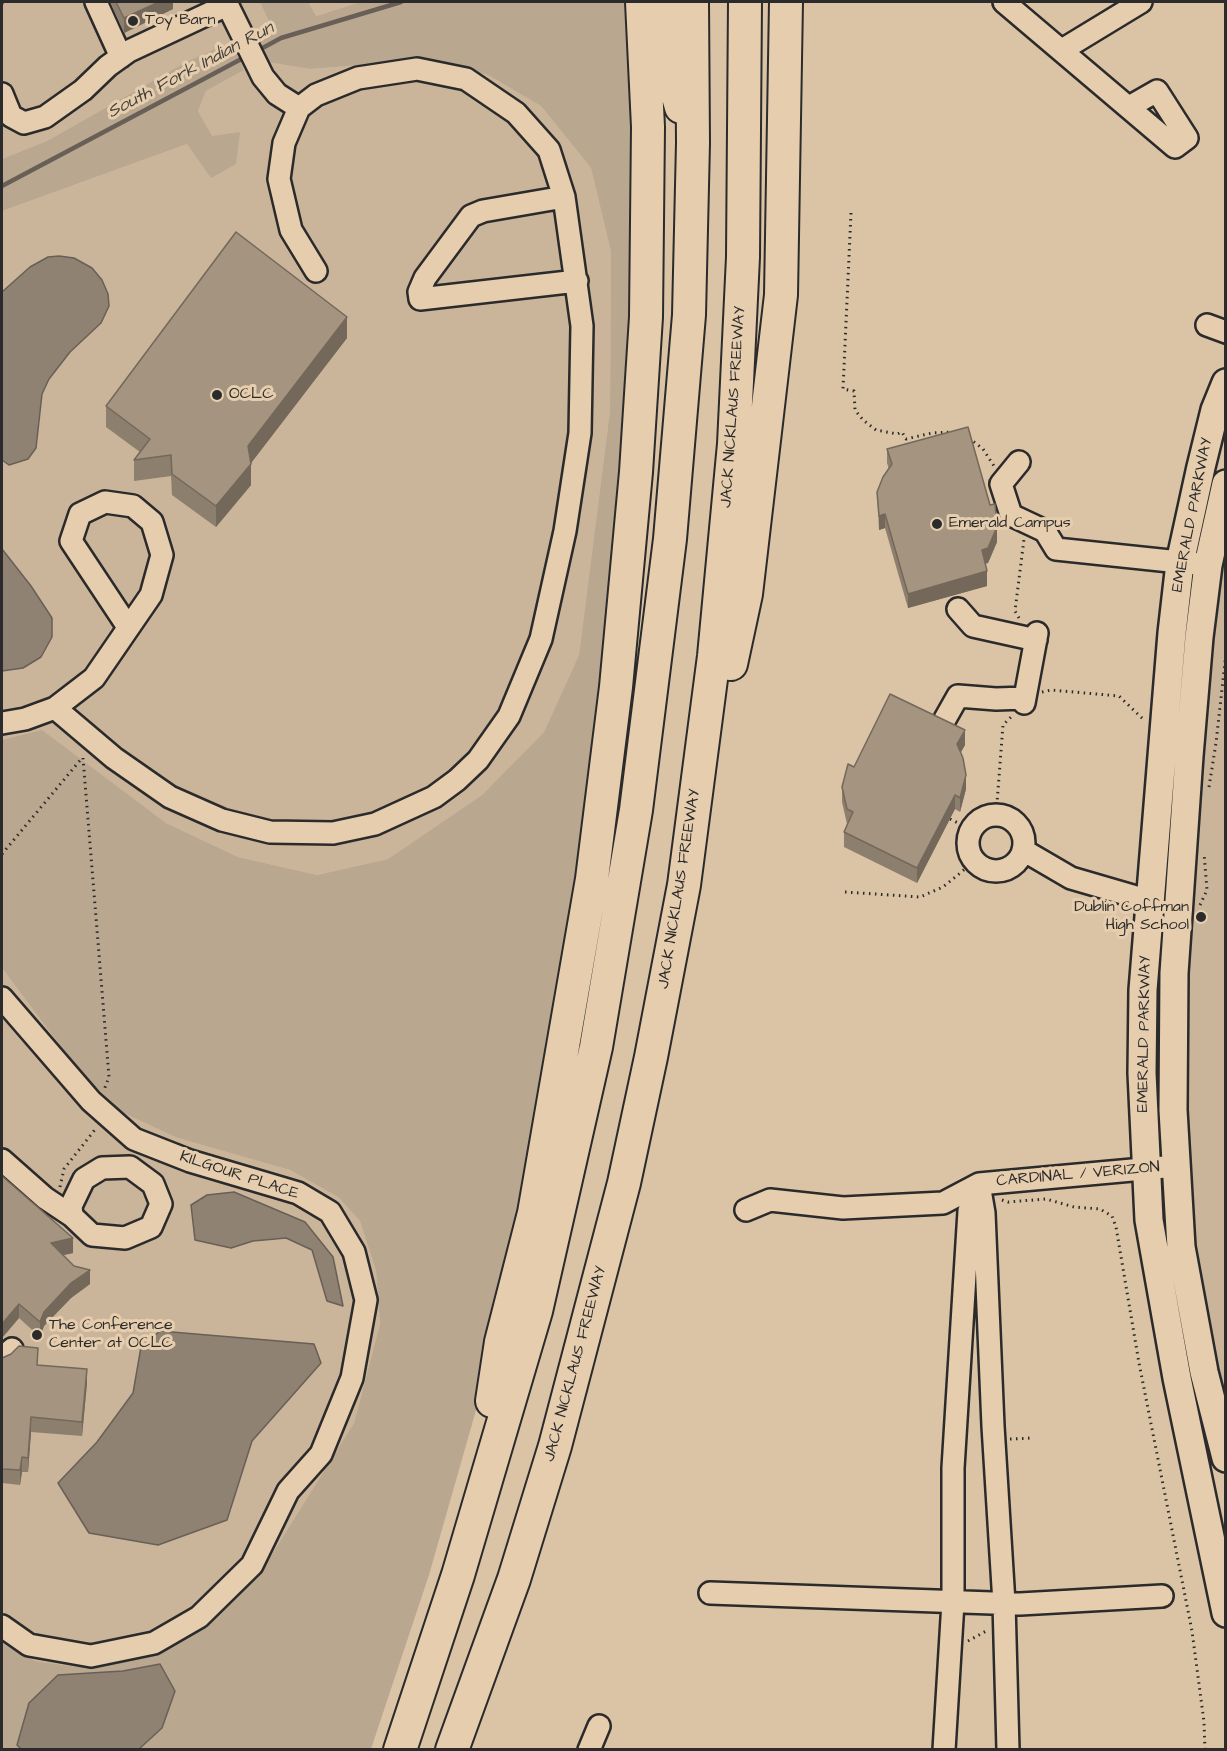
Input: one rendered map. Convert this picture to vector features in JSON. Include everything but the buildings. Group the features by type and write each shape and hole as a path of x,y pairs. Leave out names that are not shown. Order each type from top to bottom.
{"highway":[{"path":"479,1505 501,1342 534,1214 592,879 616,687 636,472 646,317 648,128 642,2"},
{"path":"667,2 670,56 675,86 693,143"},
{"path":"400,1749 458,1575 536,1311 594,1059 636,810 670,539 689,315 693,143 692,2"},
{"name":"JACK NICKLAUS FREEWAY","path":"452,1749 514,1579 555,1446 624,1183 684,885 714,656 734,444 743,257 745,2"},
{"path":"684,885 746,594 781,295 786,2"}],"main road":[{"name":"EMERALD PARKWAY","path":"1226,383 1215,410 1180,563 1172,633 1143,990 1142,1073 1149,1220 1175,1367 1226,1613"},
{"name":"EMERALD PARKWAY","path":"1226,484 1208,565 1199,637 1174,973 1173,1110 1181,1247 1204,1372 1226,1458"}],"street":[{"path":"96,2 121,57"},
{"path":"1004,2 1129,106"},
{"path":"1062,50 1141,2"},
{"path":"2,94 11,116 24,123 45,117 83,90 121,57 227,3 262,77 277,94 299,108"},
{"path":"55,708 114,758 170,797 222,820 270,832 333,833 375,824 434,797 458,780 478,760 509,716 541,639 565,531 580,433 582,326 564,197 549,150 516,112 466,79 417,69 358,78 316,95 299,108 284,143 279,179 291,230 316,271"},
{"path":"564,197 483,211 471,216 425,278 419,292 420,299 577,281"},
{"path":"1019,462 1001,484 1011,515 1046,531 1056,549 1208,565"},
{"path":"2,723 25,719 55,708 93,678 151,595 162,555 152,522 133,506 105,502 80,514 71,541 128,627"},
{"path":"945,719 958,696 996,699 1021,705 1032,632 973,626 958,609"},
{"path":"1023,850 1071,878 1150,901"},
{"name":"KILGOUR PLACE","path":"2,998 96,1106 134,1139 190,1161 298,1193 330,1212 354,1252 366,1300 352,1378 321,1454 288,1491 252,1565 199,1617 154,1643 91,1656 29,1645 2,1626"},
{"path":"126,1167 134,1139"},
{"path":"2,1160 92,1235 124,1238 151,1227 161,1204 153,1184 130,1167 102,1168 84,1179 71,1206 66,1211"},
{"name":"CARDINAL / VERIZON","path":"979,1184 1176,1166"},
{"path":"746,1210 770,1200 843,1208 943,1203 979,1184"},
{"path":"944,1749 953,1602 954,1468 969,1211 979,1184"},
{"path":"979,1184 984,1213 992,1415 1004,1612 1008,1749"},
{"path":"710,1593 953,1602 1004,1612 1162,1596"},
{"path":"589,1749 599,1726"}],"path":[{"path":"851,213 843,389 854,391 855,410 868,426 897,434 902,432 906,439 942,432 956,433"},
{"path":"923,435 925,441"},
{"path":"966,436 983,449 998,470"},
{"path":"1019,534 1024,537 1015,611 1032,632"},
{"path":"1208,790 1216,743 1226,653"},
{"path":"845,892 920,897 943,887 965,869 967,859 963,848 963,836 966,826 974,815 997,803 1003,725 1021,705 1051,690 1119,696 1150,726"},
{"path":"66,1211 59,1194 64,1169 96,1129 94,1112 109,1077 82,758 89,737"},
{"path":"2,854 82,758"},
{"path":"950,819 966,826"},
{"path":"1197,912 1206,890 1204,847"},
{"path":"979,1184 999,1199 1008,1202 1046,1199 1074,1207 1100,1209 1112,1216 1116,1227 1138,1364 1192,1631 1204,1722 1204,1749"},
{"path":"950,1651 1004,1612"}],"shaded area":[{"path":"2,2 260,2 270,24 188,61 47,141 2,159"},
{"path":"260,2 308,2 316,16 360,2 632,2 636,51 629,475 558,1030 486,1375 429,1575 371,1749 2,1749 2,1641 35,1661 78,1667 148,1657 205,1624 269,1559 354,1423 380,1324 376,1271 360,1221 338,1197 290,1170 178,1138 124,1113 79,1071 2,968 2,740 42,730 166,823 238,857 317,875 388,859 482,795 544,732 579,655 610,411 611,252 591,168 541,106 488,75 423,60 310,69 267,62 252,32 270,24"},
{"path":"308,2 360,2 315,16"},
{"path":"233,41 244,70 206,91 198,111 212,136 240,132 236,164 211,178 187,144 2,211 2,159 47,141 188,61"},
{"path":"423,60 488,75 541,106 591,168 611,252 610,411 579,655 544,732 482,795 388,859 317,875 238,857 166,823 42,731 2,740 2,211 212,137 198,111 206,91 244,70 267,62 310,69"},
{"path":"48,257 74,258 92,268 102,280 108,294 109,306 101,323 70,352 49,379 42,394 36,448 28,459 9,465 2,460 2,292 30,267"},
{"name":"Dublin Coffman High School","path":"1225,484 1225,1458 1176,1166 1208,565"},
{"path":"2,549 52,618 52,637 41,657 23,668 2,671"},
{"path":"2,968 79,1071 178,1138 290,1170 338,1197 360,1221 376,1271 380,1324 354,1423 269,1559 205,1624 148,1657 78,1667 35,1661 2,1641"},
{"path":"234,1192 305,1222 333,1257 343,1306 327,1301 312,1250 286,1238 253,1241 231,1248 195,1240 191,1205 207,1195"},
{"path":"160,1331 314,1344 321,1363 252,1441 227,1520 158,1545 89,1533 58,1483 97,1442 133,1393 141,1347"},
{"path":"160,1664 175,1691 162,1728 139,1749 22,1750 17,1745 29,1703 58,1675 123,1671"}],"waterway":[{"name":"South Fork Indian Run","path":"257,51 281,38 401,2"},
{"name":"South Fork Indian Run","path":"2,186 247,56"}],"place":[{"name":"Toy Barn","path":"133,21"},
{"name":"OCLC","path":"217,395"},
{"name":"Emerald Campus","path":"937,524"},
{"name":"Dublin Coffman High School","path":"1201,917"},
{"name":"The Conference Center at OCLC","path":"37,1335"}]}
